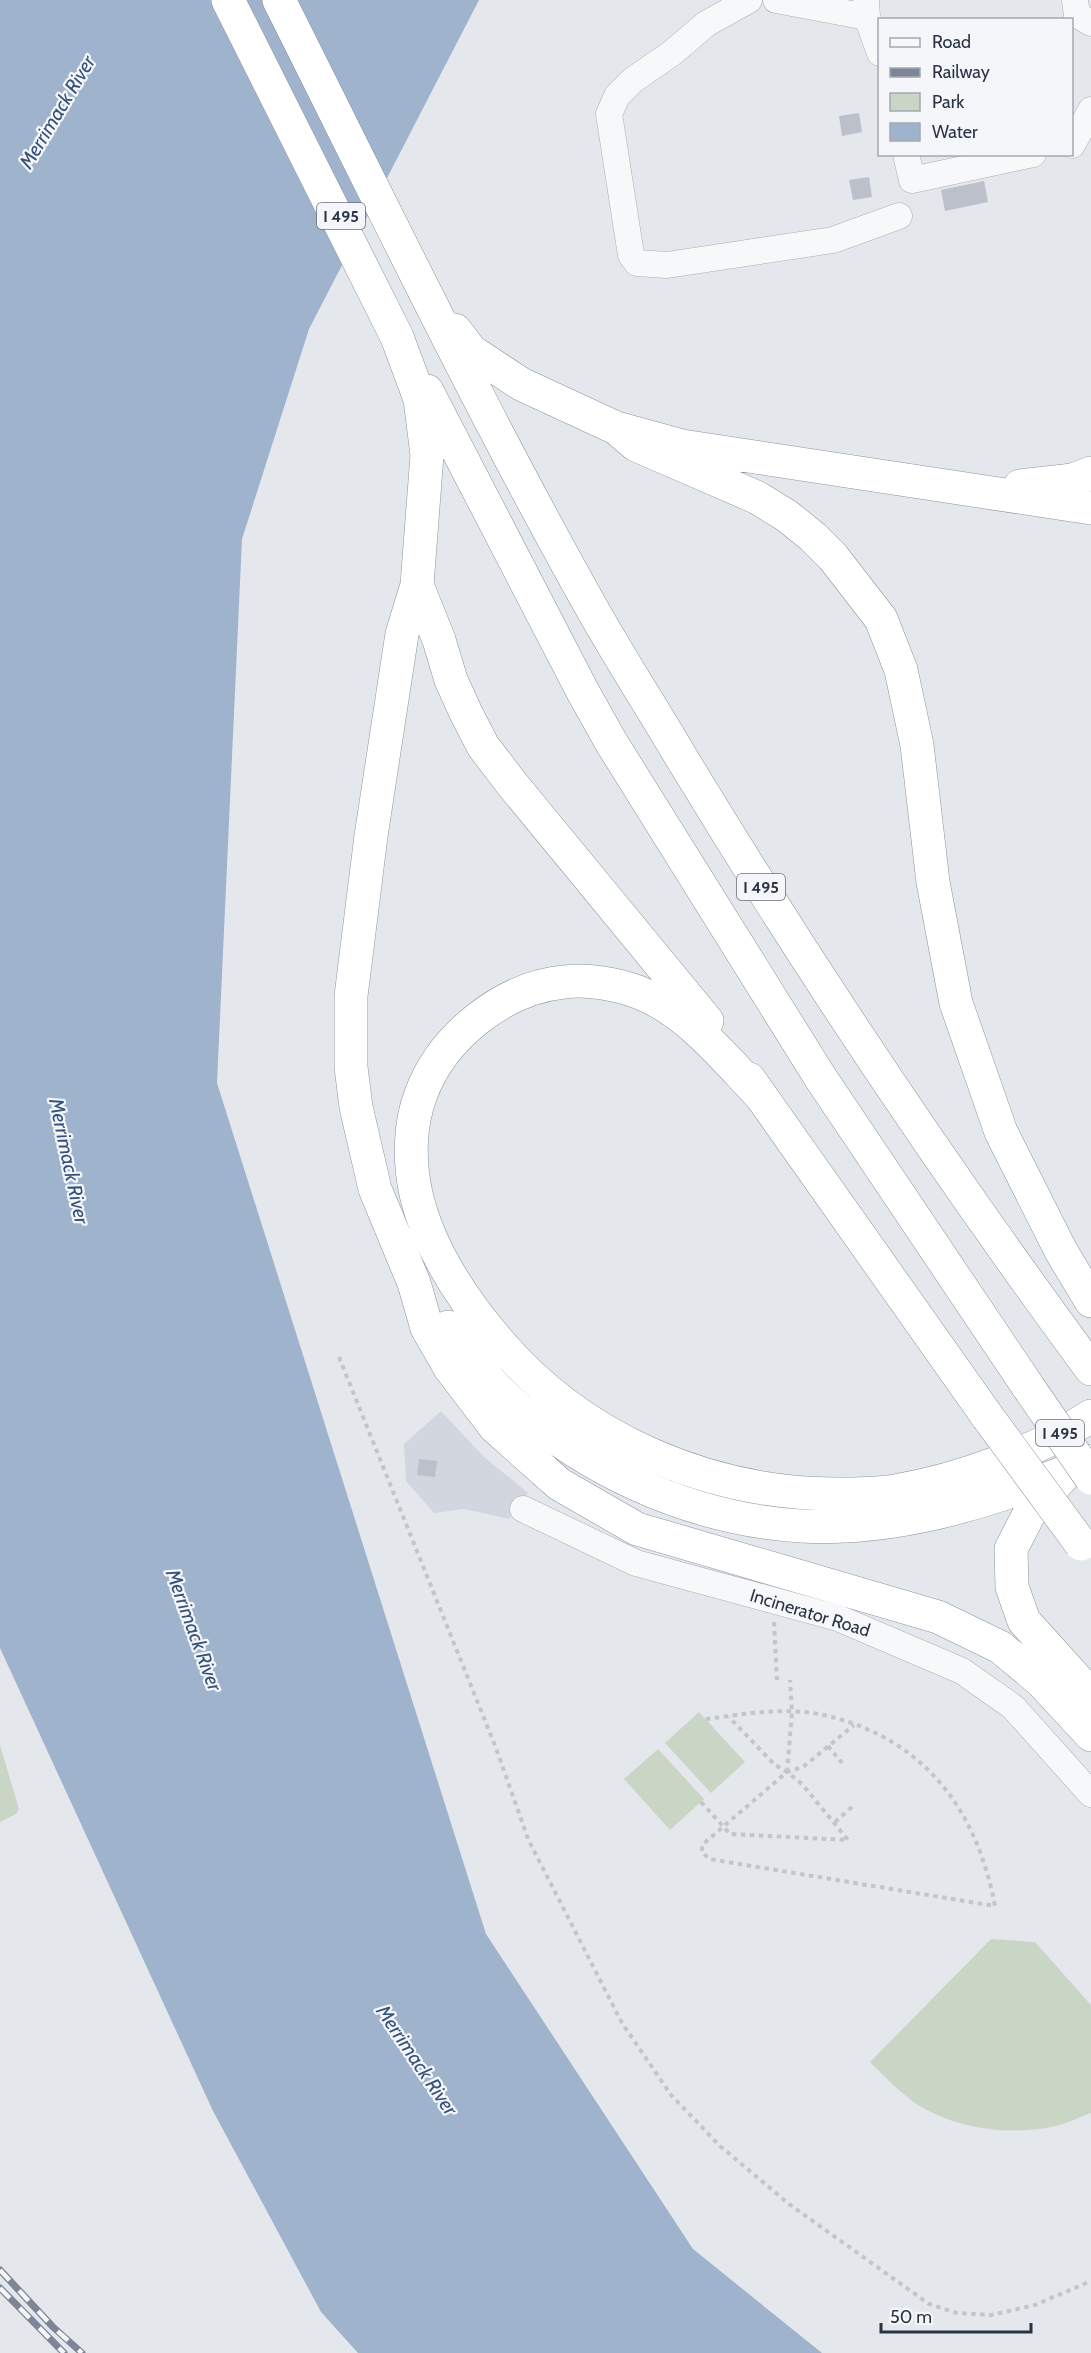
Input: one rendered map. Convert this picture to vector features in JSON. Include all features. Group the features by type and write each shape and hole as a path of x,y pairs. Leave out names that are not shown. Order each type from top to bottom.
{"highway":[{"path":"228,0 396,337 420,399 427,455 417,585 402,634 371,836 351,996 351,1067 356,1107 375,1189 414,1283 427,1328 450,1368 495,1427 559,1484 637,1529 938,1617 1000,1647 1041,1681 1091,1735"},
{"name":"I 495","path":"233,0 448,433 611,742 820,1077 1083,1471"},
{"path":"279,0 428,294 471,351 521,384 616,428 682,446 1091,508"},
{"name":"I 495","path":"279,0 475,390 591,608 803,954 1008,1256 1088,1365"},
{"path":"616,428 636,445 758,498 787,516 833,557 881,619 901,670 917,745 933,882 956,1003 1001,1132 1061,1251 1091,1301"},
{"path":"974,490 1073,480 1091,473"},
{"path":"417,585 439,640 451,680 483,746 696,1005 987,1416 1086,1550"},
{"path":"762,1096 671,1008 637,992 601,983 564,982 529,991 496,1006 450,1046 432,1070 418,1104 412,1132 411,1163 416,1193 431,1240 462,1295 480,1321 531,1378 606,1432 651,1455 735,1483 778,1491 812,1494 893,1491 945,1479 992,1464 1037,1445 1091,1416"},
{"path":"414,1283 495,1387 558,1440 629,1480 692,1504 726,1514 800,1526 881,1522 933,1515 961,1508 1083,1471"},
{"path":"1083,1471 1029,1514 1011,1550 1012,1587 1024,1621 1091,1695"}],"lane":[{"path":"706,24 723,0"},
{"path":"748,0 706,24 672,53 633,80 617,96 609,114 631,255 637,263 667,265 833,240 899,216"},
{"path":"776,0 866,9 878,50"},
{"path":"1075,0 1077,15 1091,23"},
{"path":"1073,142 1091,110"},
{"path":"906,156 912,180 1024,156"},
{"name":"Incinerator Road","path":"523,1509 636,1563 838,1618 962,1671 1013,1707 1091,1794"}],"path":[{"path":"339,1357 496,1748 528,1839 622,2024 671,2095 720,2146 789,2204 928,2304 957,2313 990,2315 1035,2305 1091,2282"},
{"path":"777,1680 774,1616 782,1603"},
{"path":"787,1772 792,1712 790,1680"},
{"path":"706,1719 759,1712 792,1712 827,1716 854,1725 880,1735 906,1751 935,1777 958,1803 990,1875 995,1906 709,1859 702,1852 702,1845 787,1772 803,1767 854,1725"},
{"path":"701,1802 730,1834 848,1840 802,1784 775,1766 728,1716"},
{"path":"828,1746 842,1762"},
{"path":"835,1822 852,1807"}],"shaded area":[{"path":"441,1411 483,1456 528,1493 509,1519 464,1509 434,1513 406,1481 404,1444"}],"green space":[{"path":"699,1712 745,1762 711,1793 665,1743"},
{"path":"0,1745 19,1809 16,1814 0,1822"},
{"path":"658,1749 704,1799 670,1830 624,1779"},
{"path":"991,1939 1035,1942 1091,2005 1091,2113 1060,2125 1039,2129 1003,2130 968,2125 918,2105 870,2062"}],"water":[{"name":"Merrimack River","path":"0,0 479,0 309,329 242,539 217,1083 486,1934 693,2249 822,2353 358,2353 321,2312 213,2111 0,1648"}],"building":[{"path":"859,113 862,132 842,136 839,116"},
{"path":"869,177 872,197 853,200 849,180"},
{"path":"984,181 988,202 945,211 941,190"},
{"path":"419,1459 437,1461 435,1477 417,1475"}],"railway":[{"path":"0,2270 53,2327 82,2353"},
{"path":"0,2288 64,2353"}]}
